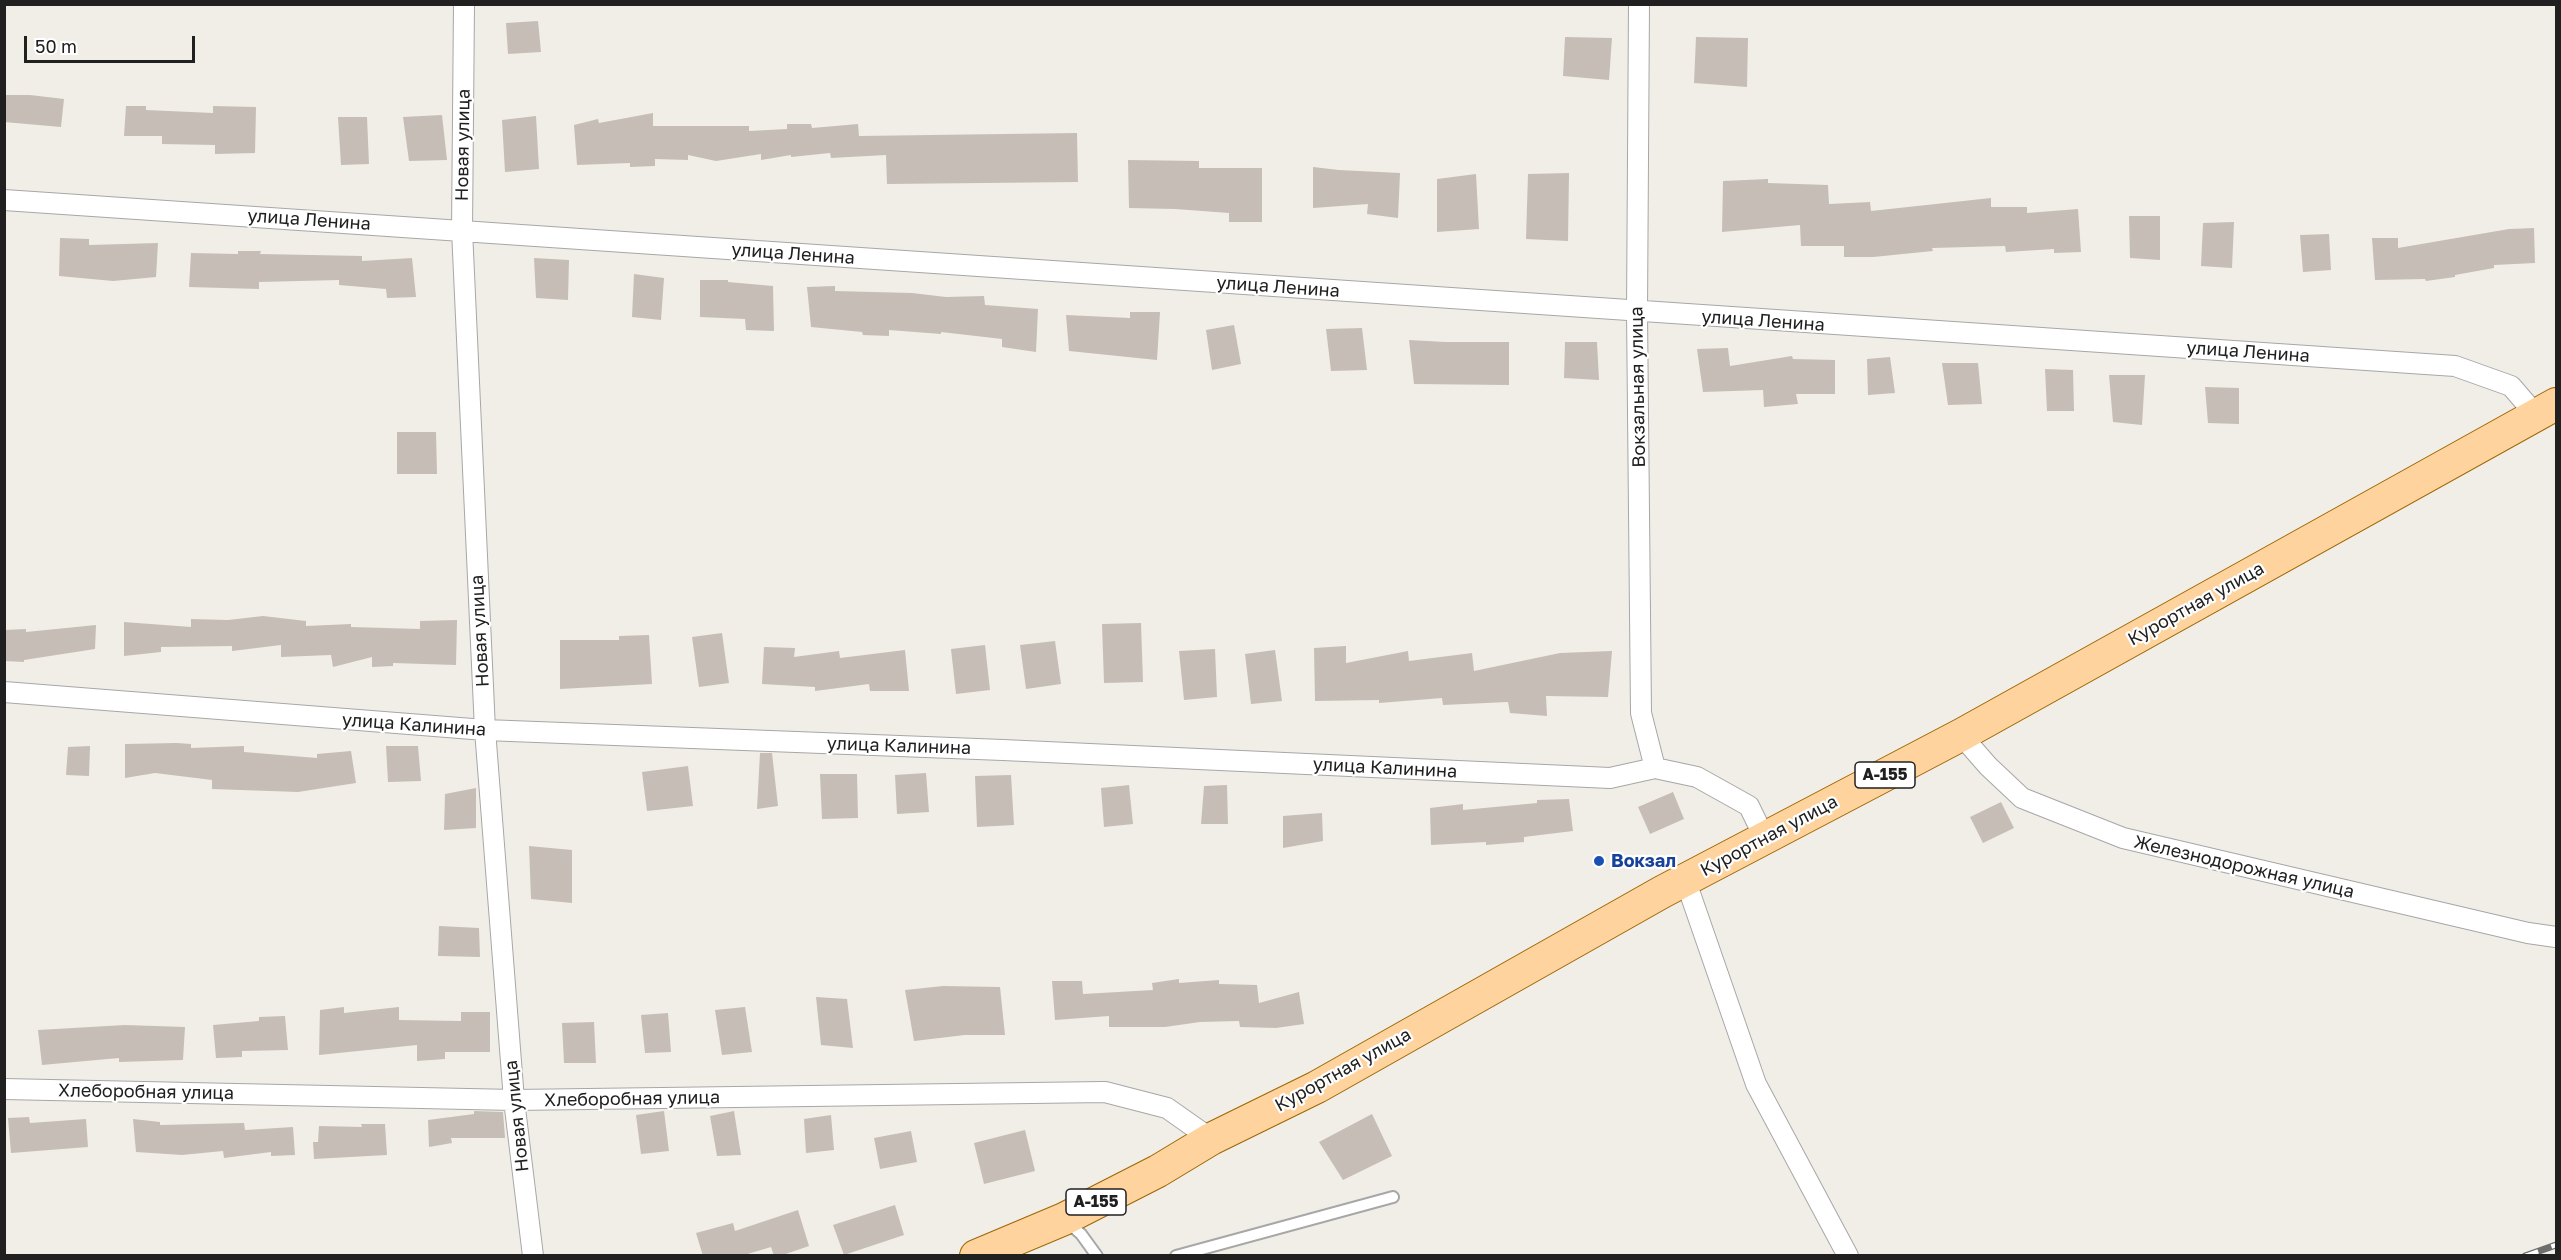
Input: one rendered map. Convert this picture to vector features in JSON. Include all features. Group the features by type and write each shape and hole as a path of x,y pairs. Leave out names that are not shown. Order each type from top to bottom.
{"main road":[{"name":"Курортная улица","path":"976,1256 1064,1218 1158,1171 1211,1139 1317,1087 1685,879 1961,735 2546,410"}],"street":[{"name":"Новая улица","path":"464,4 462,230 485,730 514,1100 533,1256"},
{"name":"Вокзальная улица","path":"1639,4 1637,312 1641,713 1655,768"},
{"name":"улица Ленина","path":"4,200 2455,366 2511,386 2546,410"},
{"name":"улица Калинина","path":"4,692 485,730 1015,750 1610,778 1655,768 1697,777 1749,806 1764,839"},
{"name":"Железнодорожная улица","path":"1961,735 1988,766 2022,798 2123,838 2528,933 2556,937"},
{"path":"1685,879 1755,1084 1848,1256"},
{"name":"Хлеборобная улица","path":"4,1089 514,1100 1105,1092 1167,1108 1211,1139"}],"lane":[{"path":"1176,1256 1394,1197"},
{"path":"1064,1218 1081,1234 1097,1256"}],"building":[{"path":"538,21 541,52 508,54 506,23"},
{"path":"1565,37 1612,38 1609,80 1563,76"},
{"path":"1696,37 1748,38 1747,87 1694,83"},
{"path":"4,95 64,99 61,127 4,122"},
{"path":"126,106 146,106 146,110 213,113 213,106 256,107 255,153 215,154 215,145 162,144 162,136 124,136"},
{"path":"653,113 653,126 749,126 749,131 787,129 787,124 811,124 812,128 858,124 859,136 1077,133 1078,182 887,184 886,155 831,158 830,153 791,157 791,155 761,160 761,154 716,161 688,155 688,160 655,159 655,166 630,167 630,163 577,165 574,125 598,119 599,123"},
{"path":"442,115 447,160 409,161 403,117"},
{"path":"536,116 539,169 505,172 502,120"},
{"path":"338,117 367,117 369,164 341,165"},
{"path":"1128,160 1199,161 1199,168 1262,168 1262,222 1229,222 1229,213 1129,208"},
{"path":"1313,167 1400,173 1398,218 1367,214 1368,204 1313,208"},
{"path":"1569,173 1568,241 1526,239 1528,174"},
{"path":"1476,174 1479,229 1437,232 1437,179"},
{"path":"1768,179 1768,183 1828,185 1829,204 1870,202 1871,211 1991,198 1991,207 2027,207 2027,213 2078,209 2081,252 2054,253 2054,249 2006,252 2005,246 1932,248 1933,251 1873,257 1844,257 1844,246 1801,246 1800,225 1722,232 1723,181"},
{"path":"2129,216 2160,216 2160,260 2130,258"},
{"path":"2234,222 2232,268 2201,266 2203,223"},
{"path":"2534,228 2535,263 2494,265 2494,268 2426,281 2425,279 2375,280 2372,238 2398,238 2398,248 2509,229"},
{"path":"2329,234 2331,270 2303,272 2300,235"},
{"path":"60,238 89,239 89,245 158,243 156,277 113,281 59,276"},
{"path":"238,251 261,251 260,254 362,256 362,261 412,258 416,297 387,298 386,289 339,285 339,280 259,282 259,289 189,287 191,253 238,254"},
{"path":"534,258 569,260 568,300 536,298"},
{"path":"634,274 664,278 661,320 632,317"},
{"path":"700,280 728,280 728,282 773,286 774,331 746,330 745,319 700,317"},
{"path":"835,286 835,291 912,293 946,297 984,296 985,305 1038,309 1036,352 1002,347 1002,339 941,332 941,334 889,330 889,336 863,335 862,332 811,327 807,287"},
{"path":"1130,312 1160,312 1157,360 1069,351 1066,315 1130,318"},
{"path":"1234,325 1241,364 1212,370 1206,330"},
{"path":"1362,328 1367,370 1331,371 1326,329"},
{"path":"1409,340 1509,342 1509,385 1414,384"},
{"path":"1565,342 1597,342 1599,380 1564,378"},
{"path":"1728,348 1730,366 1792,356 1793,359 1835,360 1835,394 1796,394 1798,404 1764,407 1763,390 1703,392 1697,349"},
{"path":"1890,357 1895,393 1868,395 1867,359"},
{"path":"1942,363 1978,363 1982,404 1948,405"},
{"path":"2045,369 2073,370 2074,411 2047,411"},
{"path":"2109,375 2145,375 2142,425 2113,422"},
{"path":"2205,387 2239,388 2239,424 2208,423"},
{"path":"397,432 436,432 437,474 397,474"},
{"path":"263,616 306,621 306,626 351,624 351,627 420,629 420,621 457,620 456,665 393,663 393,666 372,667 372,657 333,667 331,655 281,657 281,645 232,651 232,646 161,647 161,652 124,656 124,622 191,627 191,619 228,620"},
{"path":"1141,623 1143,682 1104,683 1102,624"},
{"path":"96,625 95,649 24,660 24,662 4,661 4,630 26,629 26,632"},
{"path":"722,633 729,683 699,687 692,637"},
{"path":"649,635 652,684 560,689 560,640 619,640 619,636"},
{"path":"1055,641 1061,684 1026,689 1020,645"},
{"path":"985,645 990,690 956,694 951,649"},
{"path":"1346,646 1346,663 1408,651 1409,661 1472,653 1474,671 1560,653 1612,651 1608,697 1546,696 1547,716 1510,713 1508,702 1443,705 1442,698 1379,703 1379,700 1315,701 1314,648"},
{"path":"764,647 795,648 794,657 839,651 840,658 905,650 909,691 870,691 869,684 815,691 815,687 762,684"},
{"path":"1215,649 1217,697 1184,700 1179,651"},
{"path":"1275,650 1282,701 1251,704 1245,654"},
{"path":"125,744 191,744 191,748 244,746 244,752 317,758 317,754 351,751 356,783 298,792 212,789 212,780 155,773 125,778"},
{"path":"90,746 89,776 66,775 68,747"},
{"path":"386,746 418,746 421,781 388,782"},
{"path":"760,753 772,753 778,806 757,809"},
{"path":"688,766 693,806 647,811 642,772"},
{"path":"926,773 929,812 897,814 895,775"},
{"path":"820,774 857,774 858,818 822,819"},
{"path":"1011,775 1014,825 977,827 975,776"},
{"path":"1129,785 1133,824 1104,827 1101,788"},
{"path":"1227,785 1228,824 1201,824 1204,786"},
{"path":"476,788 476,828 444,830 445,794"},
{"path":"1673,792 1684,819 1650,834 1638,807"},
{"path":"1569,799 1573,831 1524,837 1524,842 1431,845 1430,808 1463,804 1463,810 1537,803 1537,800"},
{"path":"2001,802 2014,828 1983,843 1970,817"},
{"path":"1322,813 1323,841 1283,848 1283,816"},
{"path":"529,846 572,850 572,903 531,899"},
{"path":"439,926 479,928 480,957 438,956"},
{"path":"1179,979 1179,983 1219,980 1219,984 1257,985 1259,1003 1299,992 1304,1024 1276,1028 1240,1027 1239,1021 1200,1022 1165,1027 1109,1027 1109,1016 1055,1020 1052,981 1082,981 1083,994 1153,990 1152,983"},
{"path":"943,986 1000,987 1005,1035 965,1035 914,1041 905,990"},
{"path":"816,997 847,999 853,1048 821,1045"},
{"path":"344,1007 344,1013 399,1007 399,1020 461,1021 461,1012 490,1012 490,1052 445,1052 445,1059 417,1061 417,1045 319,1055 320,1010"},
{"path":"745,1007 752,1052 722,1055 715,1010"},
{"path":"668,1013 671,1052 645,1053 641,1015"},
{"path":"285,1016 288,1050 242,1051 242,1057 216,1058 213,1025 259,1021 259,1017"},
{"path":"594,1022 596,1063 564,1063 562,1023"},
{"path":"125,1025 185,1027 183,1060 119,1062 119,1058 42,1065 38,1030"},
{"path":"474,1111 503,1112 505,1138 451,1138 452,1143 429,1147 428,1120 474,1114"},
{"path":"664,1111 669,1151 641,1154 636,1115"},
{"path":"734,1111 741,1155 717,1156 710,1116"},
{"path":"1372,1114 1392,1156 1343,1180 1319,1142"},
{"path":"831,1115 834,1150 806,1153 804,1119"},
{"path":"29,1117 30,1123 86,1119 88,1147 11,1153 8,1118"},
{"path":"133,1119 160,1122 160,1125 244,1123 245,1130 293,1127 295,1155 271,1156 271,1152 224,1158 223,1151 182,1155 136,1152"},
{"path":"361,1124 385,1124 387,1155 314,1159 313,1142 318,1142 319,1126 362,1127"},
{"path":"1025,1130 1035,1171 984,1184 974,1143"},
{"path":"911,1131 917,1162 880,1169 874,1138"},
{"path":"895,1205 904,1235 844,1255 833,1225"},
{"path":"798,1210 809,1246 780,1256 774,1256 771,1247 741,1256 703,1256 696,1233 733,1223 735,1231"}],"railway":[{"path":"2525,1256 2556,1245"}],"place":[{"name":"Вокзал","path":"1599,861"}]}
